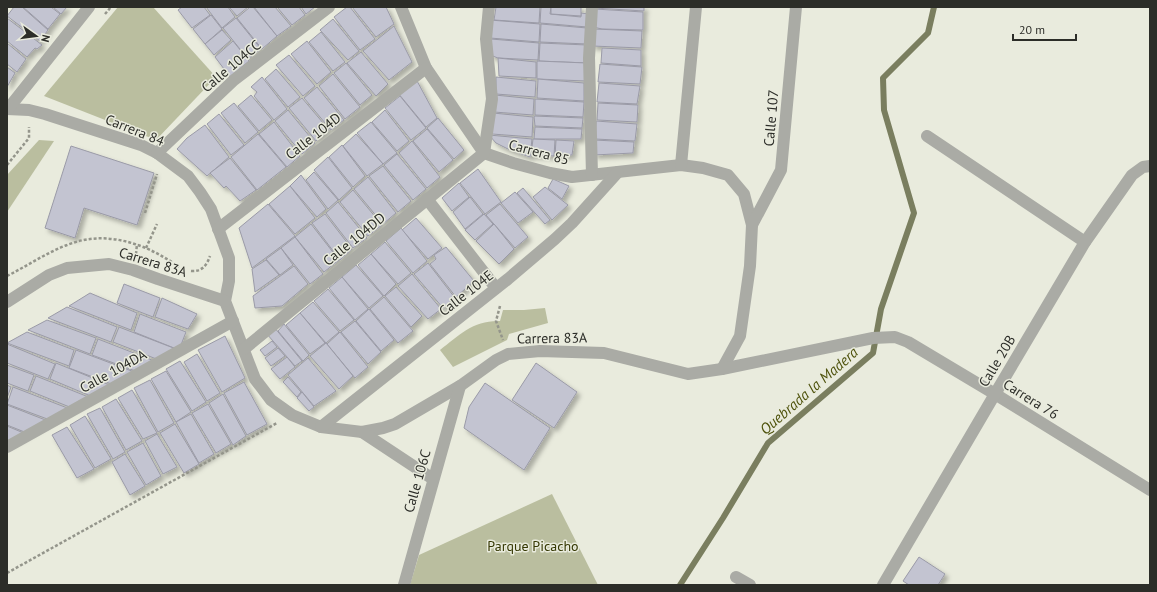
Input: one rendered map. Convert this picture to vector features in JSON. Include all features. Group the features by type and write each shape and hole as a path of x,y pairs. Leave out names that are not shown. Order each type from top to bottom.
{"street":[{"path":"7,109 89,7"},
{"name":"Calle 104CC","path":"157,153 234,80 329,7"},
{"path":"401,7 426,68 484,153"},
{"path":"484,153 492,99 486,39 489,7"},
{"path":"592,7 589,58 592,175"},
{"path":"681,165 696,7"},
{"name":"Calle 107","path":"752,226 781,170 796,7"},
{"name":"Calle 104D","path":"218,228 426,68"},
{"name":"Carrera 84","path":"7,109 29,110 54,116 141,145 157,153 188,176 211,209 218,228"},
{"path":"927,136 1085,242"},
{"name":"Carrera 85","path":"484,153 550,173 572,176 681,165 703,168 728,175 744,194"},
{"name":"Calle 104DD","path":"244,349 484,153"},
{"name":"Calle 20B","path":"883,585 1085,242 1132,175 1143,167 1150,166"},
{"name":"Calle 104E","path":"322,427 555,239 572,223 618,172"},
{"name":"Calle 107","path":"722,369 740,336 750,266 752,226 744,194"},
{"path":"427,199 496,288"},
{"path":"218,228 229,258 229,281 225,301"},
{"name":"Carrera 83A","path":"7,302 49,275 67,268 109,264 133,270 158,280 225,301 255,378 270,400 292,416 322,427 362,432 383,428 394,424 460,386 496,360 508,354 540,351 604,353 688,374 722,369 873,338 895,337"},
{"name":"Calle 104DA","path":"7,447 233,321"},
{"name":"Carrera 76","path":"895,337 908,342 995,394 1150,490"},
{"name":"Calle 106C","path":"404,585 460,386"},
{"path":"362,432 433,479"},
{"path":"736,576 750,585"}],"path":[{"path":"7,165 29,138 29,126"},
{"path":"145,212 158,170"},
{"path":"146,248 158,224"},
{"path":"7,276 68,245 85,240 107,239 121,240 146,248 184,270"},
{"path":"188,271 195,272 202,269 206,265 211,251"},
{"path":"7,573 292,416"}],"green space":[{"path":"118,7 153,7 216,77 156,140 44,96"},
{"path":"39,140 54,141 7,212 7,175"},
{"path":"545,308 548,323 509,334 507,340 453,367 440,350 460,334 475,326 491,321 500,321 503,310"},
{"name":"Parque Picacho","path":"552,494 598,585 410,585 419,555"}],"building":[{"path":"14,7 22,7 48,30 40,41 7,16"},
{"path":"23,7 51,7 60,14 48,29"},
{"path":"53,7 67,7 61,14"},
{"path":"182,7 204,7 210,15 192,28 178,10"},
{"path":"206,7 228,7 235,17 222,28"},
{"path":"229,7 248,7 237,16"},
{"path":"250,7 253,7 277,36 262,49 237,18"},
{"path":"254,7 275,7 291,26 277,36"},
{"path":"277,7 299,7 305,15 292,25"},
{"path":"301,7 315,7 306,14"},
{"path":"347,7 350,7 375,39 360,50 334,17"},
{"path":"352,7 386,7 394,24 376,37"},
{"path":"496,7 540,7 539,23 494,20"},
{"path":"541,7 551,7 550,14 581,17 581,13 589,14 587,27 540,23"},
{"path":"551,7 581,7 581,16 551,14"},
{"path":"644,7 644,11 594,8"},
{"path":"595,9 643,12 643,30 602,29 593,27"},
{"path":"211,15 222,29 205,44 193,29"},
{"path":"7,18 42,45 37,49 35,48 27,57 7,41"},
{"path":"236,18 261,49 248,59 223,28"},
{"path":"333,19 359,51 348,60 320,30"},
{"path":"490,20 540,24 539,42 490,38"},
{"path":"541,24 587,28 587,44 540,42"},
{"path":"394,26 412,62 389,80 363,51"},
{"path":"594,29 642,31 641,48 592,46"},
{"path":"222,30 231,40 214,55 205,44"},
{"path":"321,32 345,62 333,71 309,42"},
{"path":"491,39 539,43 538,60 498,58 490,55"},
{"path":"233,41 249,61 230,77 215,57"},
{"path":"307,41 331,72 317,84 291,54"},
{"path":"7,43 26,59 17,72 7,64"},
{"path":"540,43 587,45 587,63 539,61"},
{"path":"602,48 641,50 641,66 601,63"},
{"path":"361,52 388,84 376,96 347,63"},
{"path":"289,55 315,86 303,96 276,65"},
{"path":"498,58 536,62 536,78 499,76"},
{"path":"537,61 587,63 586,81 537,79"},
{"path":"346,63 372,95 360,105 334,73"},
{"path":"600,64 642,67 640,84 598,82"},
{"path":"7,67 15,73 7,87"},
{"path":"276,69 300,97 288,107 265,79"},
{"path":"333,74 360,107 345,119 319,86"},
{"path":"262,77 287,109 274,120 254,96 257,92 251,87"},
{"path":"496,77 536,81 535,97 496,94"},
{"path":"416,79 437,118 426,127 398,93"},
{"path":"538,79 584,83 584,101 537,98"},
{"path":"599,83 640,86 637,104 597,102"},
{"path":"317,87 344,120 331,130 304,98"},
{"path":"251,95 272,120 259,131 238,106"},
{"path":"495,95 534,99 533,115 494,112"},
{"path":"400,96 426,128 411,140 385,108"},
{"path":"302,98 329,130 316,141 289,108"},
{"path":"535,99 584,102 583,117 535,115"},
{"path":"234,103 258,132 245,143 221,113"},
{"path":"598,103 638,105 637,122 597,120"},
{"path":"288,110 315,143 302,154 275,121"},
{"path":"385,110 409,141 397,151 372,122"},
{"path":"493,113 533,117 532,137 492,134"},
{"path":"219,114 244,145 231,155 207,124"},
{"path":"534,116 583,118 582,128 535,126"},
{"path":"438,118 464,150 454,159 427,128"},
{"path":"596,121 637,124 635,141 595,139"},
{"path":"274,122 300,156 287,167 259,134"},
{"path":"371,122 397,153 383,164 357,133"},
{"path":"205,125 229,157 207,176 177,149 187,138"},
{"path":"535,127 582,129 581,139 534,139"},
{"path":"427,129 453,160 439,172 413,141"},
{"path":"258,134 286,167 257,190 231,157"},
{"path":"356,134 383,164 367,176 343,146"},
{"path":"489,135 532,139 530,157 496,143"},
{"path":"533,139 555,140 554,156 531,155"},
{"path":"556,140 574,141 572,155 555,156"},
{"path":"594,140 634,142 633,153 594,155"},
{"path":"412,141 440,177 427,188 399,153"},
{"path":"342,145 365,176 353,187 329,157"},
{"path":"71,146 154,173 137,225 84,208 75,238 45,228"},
{"path":"397,154 426,189 413,200 384,165"},
{"path":"328,157 352,188 339,200 314,170"},
{"path":"230,158 256,190 240,201 226,186 224,188 210,173"},
{"path":"383,166 411,201 398,212 369,176"},
{"path":"478,169 501,202 485,214 460,183"},
{"path":"314,172 338,200 328,209 306,180"},
{"path":"301,175 326,209 317,217 290,186"},
{"path":"368,177 396,213 383,224 354,189"},
{"path":"553,179 569,186 562,199 548,188"},
{"path":"459,183 469,197 452,211 442,198"},
{"path":"290,186 315,218 295,234 269,204"},
{"path":"545,187 568,205 552,220 533,197"},
{"path":"523,188 550,220 545,224 517,193"},
{"path":"353,190 382,225 368,236 340,202"},
{"path":"515,192 533,212 518,223 501,203"},
{"path":"470,197 483,214 465,229 453,212"},
{"path":"338,202 367,238 353,248 326,213"},
{"path":"268,204 295,236 252,268 239,228"},
{"path":"500,204 528,237 515,248 486,215"},
{"path":"325,214 352,249 340,260 312,223"},
{"path":"484,214 493,224 475,240 465,230"},
{"path":"416,218 442,248 428,259 402,230"},
{"path":"311,224 339,260 324,272 295,237"},
{"path":"494,224 514,249 499,264 476,241"},
{"path":"401,228 427,261 413,273 386,241"},
{"path":"295,237 323,274 310,284 281,248"},
{"path":"385,242 411,273 398,284 371,254"},
{"path":"446,247 474,281 456,297 430,264 436,259 434,255"},
{"path":"281,248 293,265 280,275 266,259"},
{"path":"371,254 396,284 384,296 358,265"},
{"path":"266,260 279,275 255,292 252,269"},
{"path":"428,263 455,298 443,308 414,274"},
{"path":"356,265 383,296 369,308 342,277"},
{"path":"294,266 308,284 282,306 255,308 253,296"},
{"path":"412,274 441,309 428,319 398,286"},
{"path":"342,277 368,309 355,320 329,288"},
{"path":"124,284 160,298 153,317 117,303"},
{"path":"396,287 422,316 411,327 385,296"},
{"path":"328,289 354,320 340,331 314,301"},
{"path":"90,293 137,313 131,330 69,306"},
{"path":"384,297 413,331 398,343 370,309"},
{"path":"162,298 197,314 188,329 155,317"},
{"path":"313,302 339,332 326,343 300,313"},
{"path":"67,307 117,327 111,342 48,318"},
{"path":"369,309 394,340 381,351 356,321"},
{"path":"300,313 325,343 310,354 286,325"},
{"path":"140,314 186,332 179,350 134,332"},
{"path":"47,320 96,338 90,354 28,330"},
{"path":"355,321 381,352 368,364 341,332"},
{"path":"284,324 309,355 303,361 278,331"},
{"path":"119,327 176,349 159,360 113,342"},
{"path":"274,327 302,361 295,366 266,333"},
{"path":"27,332 74,350 69,366 7,343"},
{"path":"340,332 368,367 355,378 327,344"},
{"path":"225,336 245,378 222,392 198,350"},
{"path":"98,339 157,362 138,372 92,355"},
{"path":"272,341 277,347 265,356 260,350"},
{"path":"326,343 353,376 339,389 310,356"},
{"path":"7,344 55,364 48,379 7,363"},
{"path":"278,348 285,356 271,366 265,358"},
{"path":"76,350 137,373 114,385 69,368"},
{"path":"197,354 220,393 207,401 184,362"},
{"path":"287,357 295,367 280,379 271,369"},
{"path":"308,358 336,391 314,406 288,375"},
{"path":"180,361 206,402 192,411 166,369"},
{"path":"56,363 112,386 93,397 50,379"},
{"path":"536,363 577,392 554,428 512,400"},
{"path":"7,365 34,375 28,391 7,383"},
{"path":"166,371 191,412 176,422 151,379"},
{"path":"36,376 91,398 72,408 30,391"},
{"path":"288,377 301,392 297,397 283,382"},
{"path":"150,380 174,423 158,432 134,388"},
{"path":"244,382 267,424 247,435 224,393"},
{"path":"485,383 550,428 524,470 464,428 469,407"},
{"path":"7,385 11,387 7,398"},
{"path":"13,387 70,409 50,420 7,404"},
{"path":"132,390 157,433 143,439 118,398"},
{"path":"302,392 314,407 309,411 297,398"},
{"path":"223,394 246,436 233,445 209,403"},
{"path":"116,399 142,441 126,450 102,407"},
{"path":"208,404 231,444 216,453 192,413"},
{"path":"7,405 48,421 27,433 7,425"},
{"path":"100,408 125,452 113,459 87,414"},
{"path":"191,414 214,454 199,463 176,422"},
{"path":"85,416 111,459 95,468 70,425"},
{"path":"175,424 199,464 184,473 160,433"},
{"path":"7,426 26,434 7,444"},
{"path":"67,427 94,469 77,478 52,435"},
{"path":"157,434 177,467 163,474 145,441"},
{"path":"143,443 161,476 146,485 127,452"},
{"path":"125,454 145,486 130,495 112,462"},
{"path":"919,557 945,574 938,585 909,585 903,581"}],"waterway":[{"name":"Quebrada la Madera","path":"680,585 723,518 768,443 873,353 881,309 914,213 884,110 883,78 928,33 934,7"}]}
